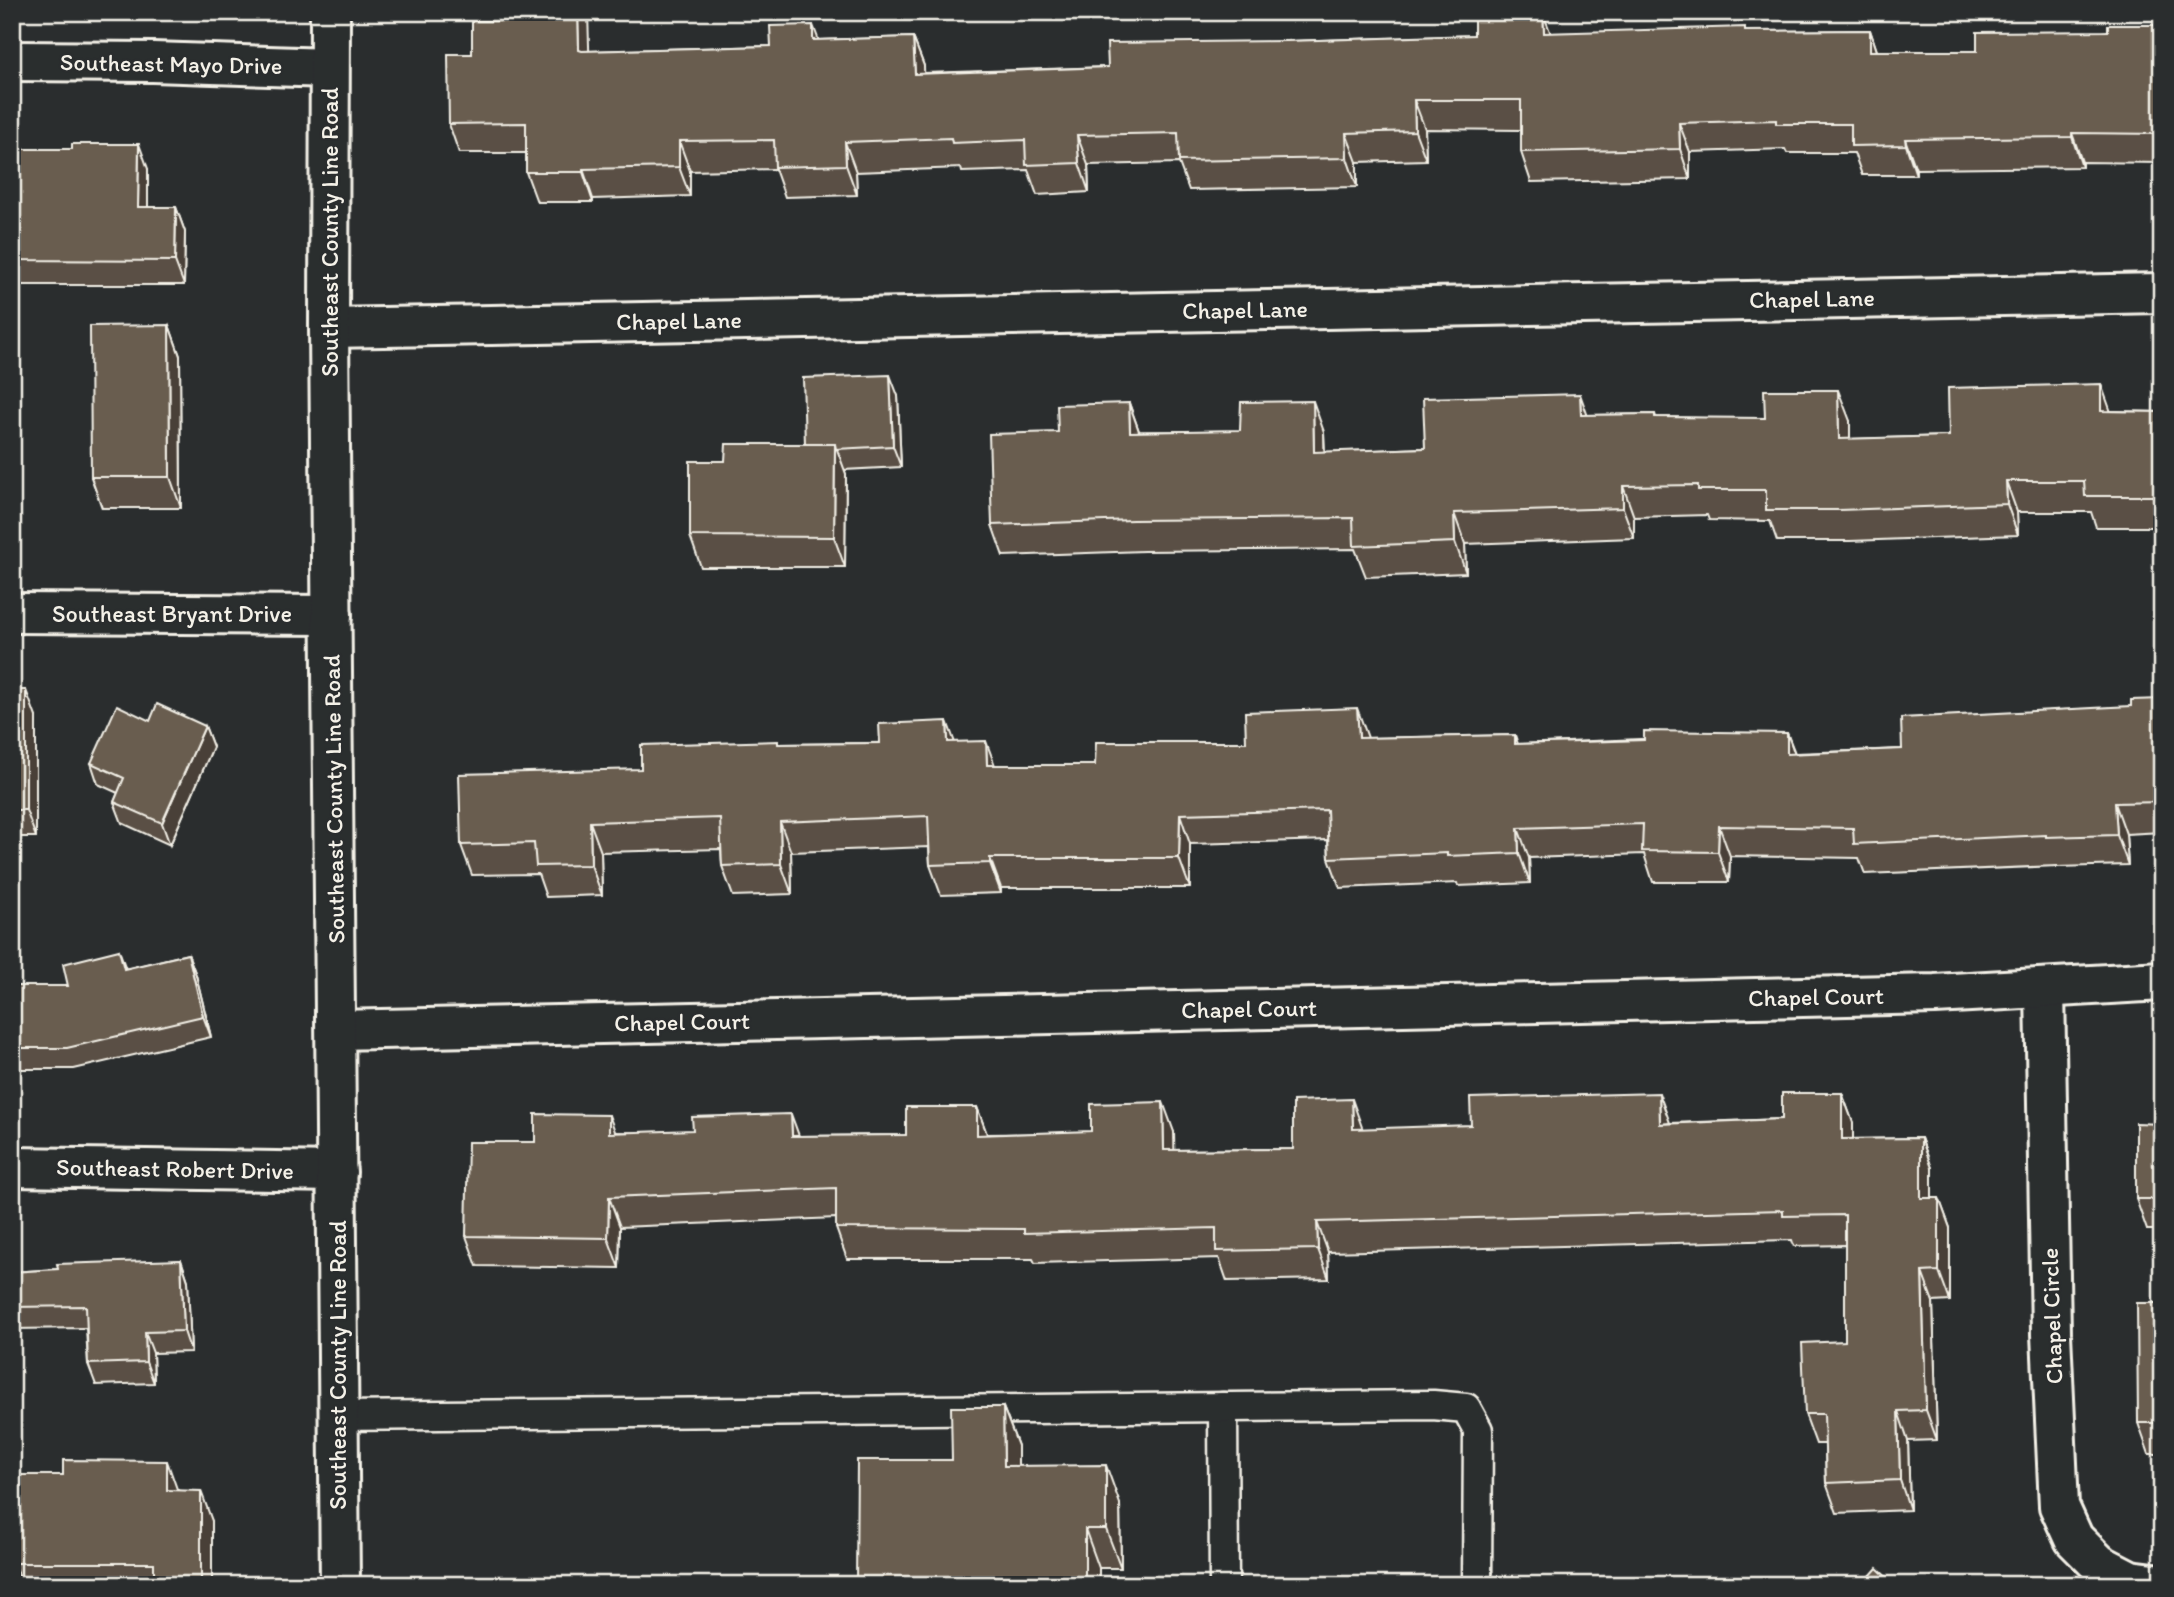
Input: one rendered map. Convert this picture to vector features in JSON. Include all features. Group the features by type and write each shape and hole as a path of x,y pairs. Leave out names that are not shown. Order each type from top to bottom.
{"street":[{"name":"Southeast County Line Road","path":"330,12 329,328 340,1585"},
{"name":"Southeast Mayo Drive","path":"12,61 153,62 330,68"},
{"name":"Chapel Lane","path":"329,328 2162,293"},
{"name":"Southeast Bryant Drive","path":"12,613 332,615"},
{"name":"Chapel Court","path":"336,1030 1935,995 2162,981"},
{"name":"Chapel Circle","path":"2045,988 2051,1334 2059,1506 2074,1539 2099,1564 2130,1580 2162,1584"},
{"name":"Southeast Robert Drive","path":"12,1167 337,1172"}],"lane":[{"path":"338,1416 1433,1405 1466,1408 1478,1430 1477,1585"},
{"path":"1223,1407 1224,1585"}],"building":[{"path":"499,12 578,12 579,50 582,51 771,46 770,26 813,25 813,40 913,37 915,74 1108,67 1107,43 1474,35 1474,13 1543,13 1544,33 1745,27 1745,31 1870,30 1870,51 1977,51 1977,32 2108,31 2108,25 2162,25 2162,134 2072,133 2072,137 1905,139 1906,145 1851,146 1851,124 1776,124 1776,120 1679,123 1680,149 1521,152 1521,100 1414,100 1415,131 1346,133 1347,158 1179,161 1178,133 1077,135 1079,163 1026,165 1025,140 952,143 951,138 845,142 846,165 775,167 774,140 679,141 679,167 526,172 526,123 449,124 448,54 472,54 472,21 499,21"},
{"path":"72,144 139,144 138,207 176,207 175,261 12,260 12,149 72,149"},
{"path":"169,325 170,477 91,477 90,326"},
{"path":"890,375 893,446 836,449 835,444 805,444 803,378"},
{"path":"2101,384 2101,411 2162,412 2162,496 2085,496 2084,481 2006,481 2007,504 1766,510 1766,490 1698,490 1698,485 1623,486 1623,508 1454,513 1455,542 1354,546 1353,518 1133,520 992,525 989,434 1058,432 1057,405 1129,403 1130,432 1240,430 1241,402 1313,401 1314,452 1425,448 1423,398 1580,394 1581,415 1655,414 1655,417 1765,418 1764,390 1838,390 1839,439 1949,436 1948,388"},
{"path":"726,444 835,444 834,537 690,536 690,461 725,461"},
{"path":"12,690 26,690 26,810 12,810"},
{"path":"2162,699 2162,802 2115,803 2117,835 2046,835 1854,844 1853,828 1719,826 1718,852 1642,851 1643,824 1518,828 1519,853 1329,858 1327,810 1180,814 1179,858 990,858 990,863 930,865 928,816 780,822 781,864 722,866 720,818 590,822 591,865 536,866 534,843 461,845 459,774 641,769 641,745 778,741 778,744 880,743 879,724 947,721 948,742 986,741 987,765 1095,765 1096,742 1246,742 1245,712 1357,708 1359,738 1515,735 1515,744 1644,740 1644,731 1787,733 1787,754 1902,749 1901,718 2131,706 2131,700"},
{"path":"157,704 205,726 162,823 114,802 124,778 91,763 117,705 150,721"},
{"path":"119,950 124,969 188,954 203,1016 67,1048 12,1048 12,986 68,986 63,964"},
{"path":"1659,1093 1660,1124 1782,1119 1782,1093 1842,1093 1842,1139 1921,1138 1921,1198 1939,1198 1939,1271 1922,1272 1926,1410 1898,1411 1900,1480 1826,1483 1824,1414 1805,1414 1802,1343 1845,1341 1845,1215 1783,1216 1783,1210 1317,1222 1318,1249 1216,1251 1216,1228 1024,1233 1024,1229 836,1228 836,1188 609,1197 608,1238 466,1236 468,1142 535,1142 535,1114 609,1115 609,1133 693,1130 692,1117 791,1114 792,1136 906,1135 906,1107 977,1107 977,1135 1091,1131 1091,1104 1163,1102 1164,1150 1293,1149 1293,1101 1352,1099 1353,1129 1471,1125 1470,1098"},
{"path":"2136,1123 2162,1124 2162,1199 2136,1199"},
{"path":"181,1260 184,1331 145,1332 146,1362 88,1364 86,1306 12,1307 12,1272 58,1269 57,1264"},
{"path":"2137,1303 2162,1303 2162,1423 2138,1423"},
{"path":"951,1407 1003,1407 1004,1466 1106,1465 1106,1529 1085,1529 1085,1585 856,1585 857,1460 952,1460"},
{"path":"63,1460 167,1461 167,1490 201,1491 201,1585 154,1585 154,1563 15,1563 12,1583 12,1475 63,1475"},
{"path":"1877,1568 1895,1585 1862,1585"}]}
